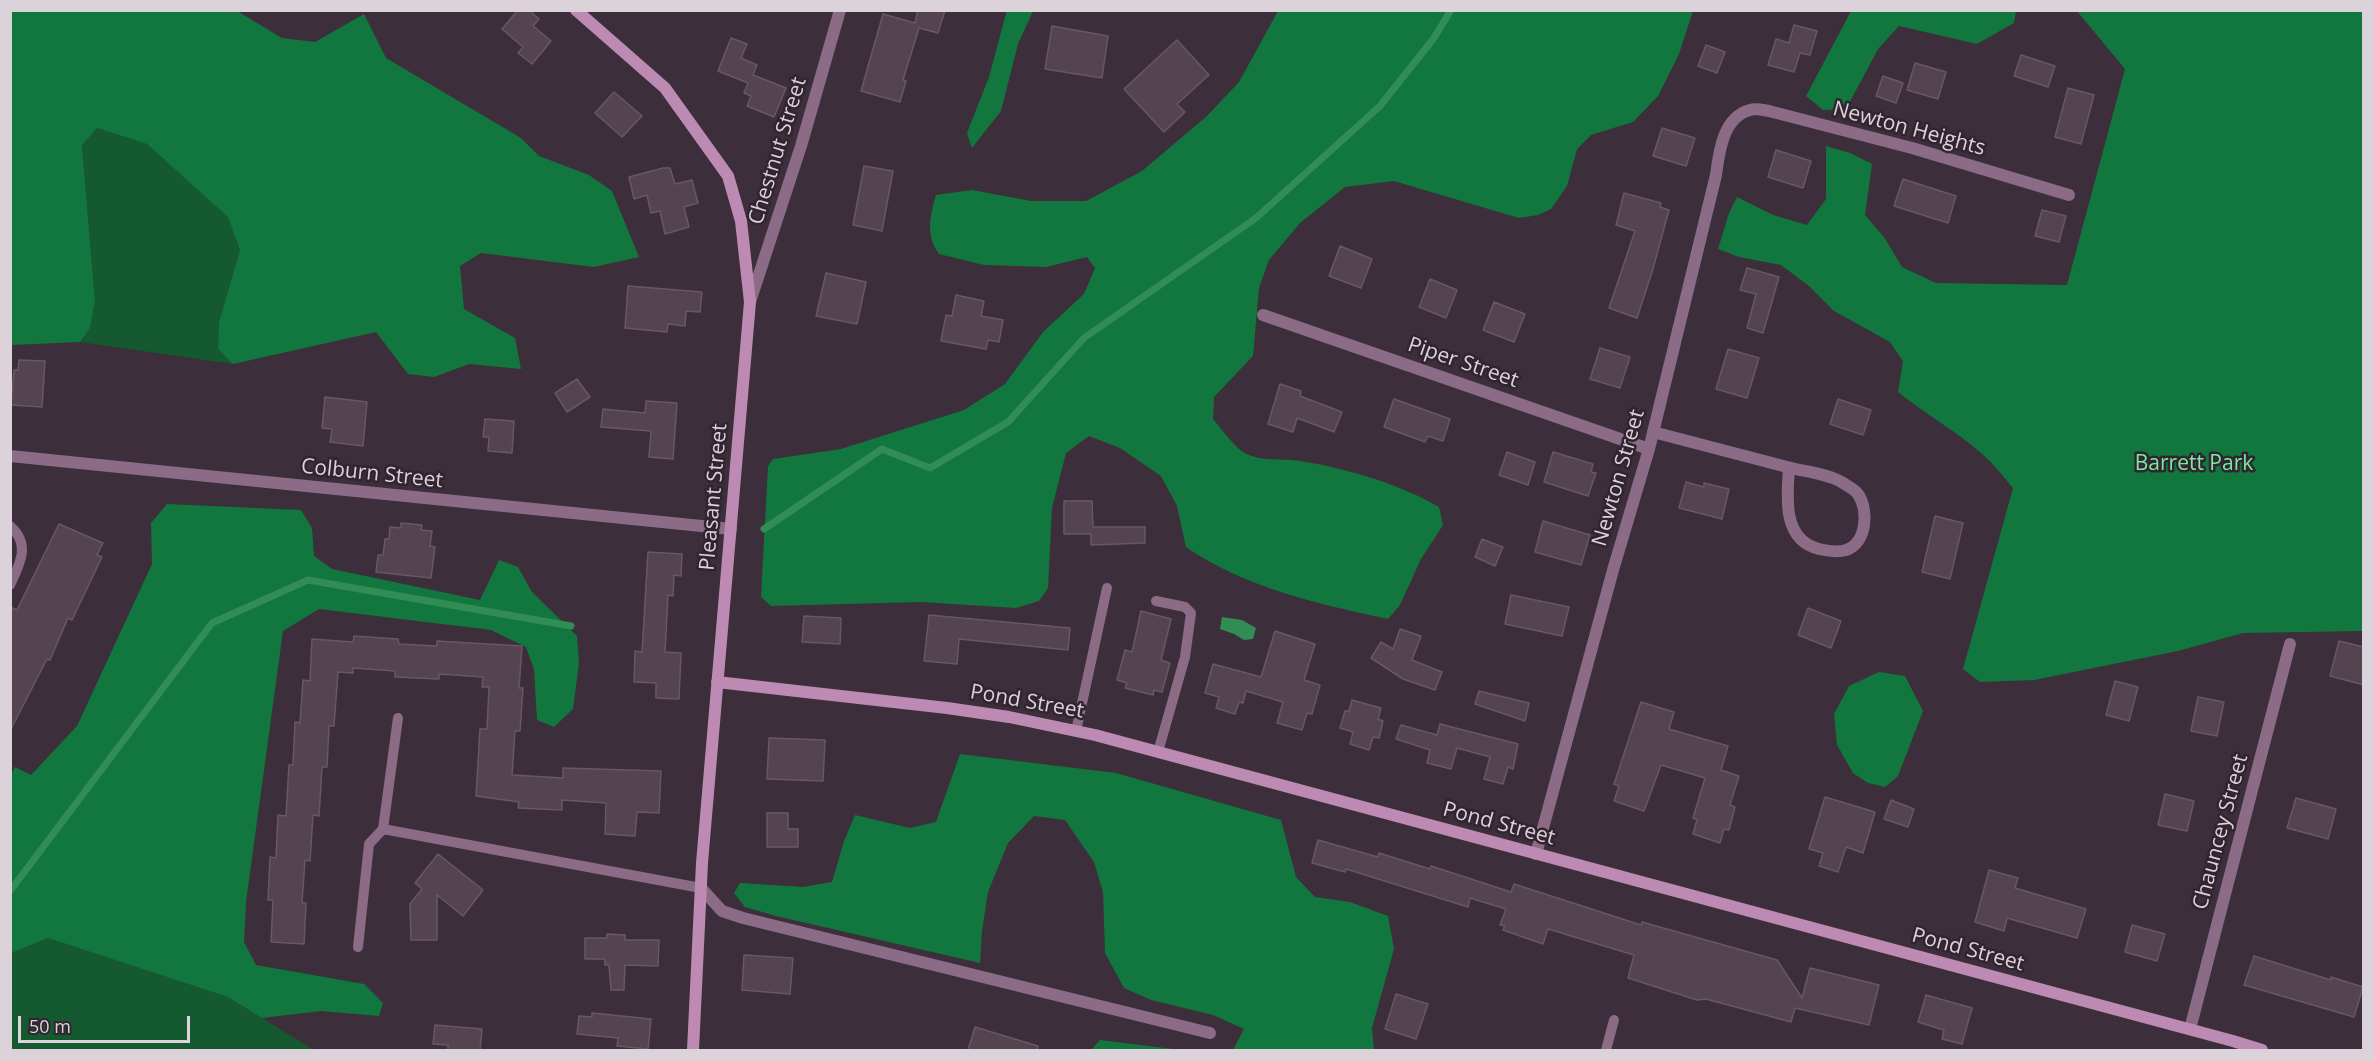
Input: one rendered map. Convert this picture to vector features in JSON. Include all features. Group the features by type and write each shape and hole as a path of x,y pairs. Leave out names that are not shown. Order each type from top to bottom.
{"street":[{"name":"Pleasant Street","path":"576,10 665,88 728,176 741,221 750,302 701,888 693,1050"},
{"name":"Chestnut Street","path":"750,302 801,146 840,10"},
{"name":"Newton Heights","path":"1739,115 1751,109 1769,111 1912,148 2069,195"},
{"name":"Newton Street","path":"1536,854 1613,570 1649,449 1716,176 1719,148 1728,129 1739,115"},
{"name":"Piper Street","path":"1263,315 1649,449"},
{"path":"1653,432 1842,482 1857,493 1864,508 1863,526 1858,542 1846,550 1832,552 1814,548 1800,539 1791,526 1787,491 1789,468"},
{"name":"Colburn Street","path":"10,456 731,529"},
{"name":"Chauncey Street","path":"2190,1029 2290,644"},
{"name":"Pond Street","path":"717,682 947,708 1009,717 1076,731 2262,1050"},
{"path":"701,888 723,911 743,918 1210,1033"}],"lane":[{"path":"10,526 18,532 23,553 10,585"},
{"path":"1076,731 1107,588"},
{"path":"1156,601 1185,607 1191,613 1185,657 1158,752"},
{"path":"358,947 369,844 383,830 398,718"},
{"path":"383,830 701,888"},
{"path":"1606,1050 1614,1020"}],"shaded area":[{"path":"97,128 147,144 228,216 240,250 219,322 218,349 233,364 80,342 90,328 95,301 82,144"},
{"path":"1222,617 1242,620 1256,628 1253,639 1244,640 1220,629"},
{"path":"48,938 228,997 314,1050 11,1050 11,953"}],"green space":[{"path":"1007,10 1033,11 1018,44 1001,111 972,148 967,133 989,77"},
{"path":"10,11 237,11 282,38 315,42 364,14 386,58 521,138 539,156 589,175 612,191 639,257 594,267 481,253 460,266 464,309 515,338 521,369 469,364 434,377 408,374 376,332 233,364 218,349 219,322 240,250 228,217 147,144 97,128 82,145 95,301 90,328 80,342 11,345"},
{"path":"1278,11 1693,11 1679,54 1658,96 1633,122 1591,135 1577,149 1567,186 1551,209 1538,215 1519,218 1394,181 1345,187 1300,223 1269,260 1259,288 1253,356 1214,397 1213,419 1236,446 1251,456 1299,461 1353,472 1408,491 1439,507 1443,525 1421,559 1400,605 1388,619 1283,593 1209,561 1186,547 1177,506 1161,476 1120,448 1089,436 1066,453 1052,508 1048,588 1039,601 1016,608 920,602 771,606 761,597 768,466 773,459 841,449 964,410 1005,384 1043,332 1084,294 1095,268 1087,257 1046,267 984,265 939,254 930,233 936,195 972,190 1031,201 1086,201 1142,171 1207,116 1239,82"},
{"path":"1851,11 2016,11 2014,23 1977,44 1899,26 1878,49 1846,109 1823,110 1806,96"},
{"name":"Barrett Park","path":"2077,11 2363,11 2363,631 2243,633 2178,651 2034,680 1980,682 1963,669 2013,488 1990,461 1971,445 1898,392 1903,361 1890,342 1834,311 1809,286 1781,265 1739,257 1718,249 1729,213 1737,197 1773,215 1807,225 1826,199 1826,146 1850,153 1872,164 1865,215 1884,237 1902,267 1936,283 2067,285 2125,69"},
{"path":"167,504 301,510 312,528 314,556 332,569 480,600 499,560 518,567 532,592 577,636 579,663 573,709 554,727 537,720 534,669 526,647 491,630 319,609 283,631 246,902 244,942 256,965 364,984 383,1003 379,1016 321,1011 262,1018 228,997 48,938 11,953 11,775 15,767 31,775 77,726 152,564 151,523"},
{"path":"1879,672 1905,676 1923,711 1898,776 1885,787 1868,783 1853,773 1837,745 1834,714 1849,686"},
{"path":"960,754 1116,773 1281,820 1296,877 1315,897 1350,902 1388,916 1394,949 1372,1028 1374,1050 1233,1050 1244,1029 1213,1015 1151,1000 1124,988 1105,953 1103,892 1094,862 1065,820 1034,816 1008,843 988,892 980,963 776,916 745,907 734,893 740,883 803,887 832,882 844,841 855,815 910,828 936,822"},
{"path":"1100,1040 1181,1050 1091,1050"}],"building":[{"path":"518,10 529,10 539,19 533,26 551,41 532,64 518,53 523,47 502,29"},
{"path":"918,10 945,10 938,33 919,28 903,80 906,81 900,102 861,91 883,14 915,23"},
{"path":"1794,25 1817,31 1810,55 1800,53 1794,72 1768,65 1776,39 1789,43"},
{"path":"1052,26 1108,36 1102,78 1045,69"},
{"path":"731,38 747,44 741,58 757,65 753,75 786,88 774,117 747,106 751,96 744,93 748,83 718,71"},
{"path":"1177,40 1209,75 1177,104 1185,112 1164,132 1124,89"},
{"path":"1706,45 1725,52 1717,73 1698,66"},
{"path":"2021,55 2055,66 2048,87 2014,76"},
{"path":"1915,63 1946,72 1938,99 1907,90"},
{"path":"1883,76 1903,83 1896,103 1876,96"},
{"path":"2068,88 2094,95 2081,144 2055,137"},
{"path":"614,92 642,116 622,137 595,113"},
{"path":"1662,128 1695,138 1686,166 1653,156"},
{"path":"1776,150 1811,161 1803,188 1768,177"},
{"path":"864,166 893,171 882,231 853,225"},
{"path":"670,168 675,184 692,180 698,203 684,207 689,227 665,234 660,211 651,213 647,195 634,199 629,177"},
{"path":"1903,179 1956,196 1948,223 1894,206"},
{"path":"1624,193 1661,203 1660,207 1669,210 1637,318 1609,308 1635,231 1616,225"},
{"path":"2042,210 2066,216 2059,242 2035,236"},
{"path":"1340,246 1372,259 1361,288 1329,276"},
{"path":"1747,268 1779,277 1763,333 1747,328 1756,294 1740,290"},
{"path":"826,273 866,282 857,324 816,316"},
{"path":"1430,279 1457,290 1446,318 1419,307"},
{"path":"628,286 702,292 700,312 686,311 685,326 668,324 667,332 625,328"},
{"path":"956,295 984,301 981,316 1003,320 999,342 988,340 986,349 941,341 946,315 952,316"},
{"path":"1494,302 1525,314 1514,342 1483,330"},
{"path":"1600,348 1630,357 1620,388 1590,379"},
{"path":"1728,349 1759,358 1747,398 1716,389"},
{"path":"19,360 45,361 42,407 11,405 14,370 18,370"},
{"path":"577,379 590,397 567,412 555,393"},
{"path":"1280,384 1301,391 1300,396 1342,412 1334,432 1297,418 1293,432 1268,424"},
{"path":"325,397 367,402 363,446 330,442 332,429 322,428"},
{"path":"1394,399 1450,419 1443,441 1428,436 1425,442 1384,427"},
{"path":"1838,399 1871,410 1863,435 1830,424"},
{"path":"646,401 677,403 673,459 649,457 651,431 601,427 603,409 645,413"},
{"path":"485,419 514,421 512,453 488,451 489,437 483,437"},
{"path":"1507,452 1535,462 1528,485 1499,475"},
{"path":"1553,452 1593,464 1591,472 1596,473 1588,496 1544,482"},
{"path":"1686,482 1704,487 1704,483 1729,489 1722,519 1679,508"},
{"path":"1064,501 1092,501 1093,527 1145,527 1145,543 1091,545 1091,534 1064,534"},
{"path":"1935,516 1963,523 1950,579 1922,572"},
{"path":"1543,521 1590,535 1581,565 1535,552"},
{"path":"401,523 422,525 421,530 432,531 430,546 435,547 431,578 376,572 378,555 383,555 385,539 389,539 390,527 401,528"},
{"path":"59,524 103,543 97,555 102,557 72,620 68,618 50,660 47,659 10,731 10,607 17,610"},
{"path":"1482,539 1503,547 1495,566 1475,557"},
{"path":"648,552 682,554 681,576 674,575 673,596 668,595 665,652 681,653 679,699 656,698 656,683 634,682 635,651 642,652"},
{"path":"1511,595 1569,607 1562,636 1505,624"},
{"path":"1808,608 1841,621 1831,648 1798,635"},
{"path":"1141,611 1171,619 1161,660 1170,663 1162,692 1154,690 1153,695 1125,688 1127,683 1117,680 1125,650 1132,652"},
{"path":"929,615 1070,628 1068,650 959,639 957,664 924,661"},
{"path":"804,616 841,618 840,644 802,642"},
{"path":"1400,629 1421,636 1412,660 1442,672 1435,690 1403,679 1371,658 1381,642 1393,649"},
{"path":"1275,631 1315,644 1304,680 1320,685 1312,714 1307,713 1302,730 1277,723 1283,702 1246,691 1243,703 1239,702 1235,714 1216,708 1219,697 1205,693 1213,664 1261,677"},
{"path":"354,636 398,639 399,644 437,646 437,641 522,646 519,688 523,688 520,731 515,731 512,775 563,778 563,768 661,771 659,813 637,812 635,836 605,834 606,803 562,800 562,810 518,808 519,802 476,796 480,729 487,729 489,687 482,687 483,677 439,674 439,679 395,677 395,671 353,668 353,673 338,672 334,726 329,726 327,767 322,767 319,816 313,815 310,861 305,860 302,903 306,903 304,944 271,942 273,900 268,900 270,857 276,858 278,815 286,816 289,765 293,765 295,722 300,723 303,680 310,681 312,639 353,642"},
{"path":"2339,641 2364,647 2364,685 2330,676"},
{"path":"2115,681 2138,687 2129,721 2106,715"},
{"path":"1479,691 1529,703 1525,721 1475,704"},
{"path":"2198,697 2224,702 2217,736 2191,731"},
{"path":"1352,700 1381,708 1378,719 1383,721 1379,738 1373,737 1369,750 1350,744 1353,732 1340,728 1345,711 1349,711"},
{"path":"1641,702 1674,712 1669,729 1728,746 1721,770 1739,776 1730,805 1735,807 1729,830 1724,829 1720,843 1693,834 1697,820 1693,818 1705,778 1661,765 1644,811 1614,801 1619,786 1614,784"},
{"path":"1440,724 1518,744 1513,769 1508,767 1503,784 1484,779 1490,757 1457,748 1451,769 1427,763 1430,750 1396,739 1401,725 1437,735"},
{"path":"769,738 825,740 823,781 767,779"},
{"path":"2165,794 2194,801 2187,831 2158,825"},
{"path":"1825,797 1875,812 1863,853 1846,847 1838,872 1819,866 1823,853 1809,849"},
{"path":"2296,798 2336,809 2328,839 2287,828"},
{"path":"1891,800 1914,809 1908,827 1884,819"},
{"path":"767,813 788,813 788,829 798,829 798,847 767,847"},
{"path":"1318,840 1378,857 1379,853 1430,869 1431,866 1511,892 1514,884 1641,925 1642,922 1777,960 1802,998 1810,968 1879,985 1869,1025 1795,1008 1791,1022 1706,999 1697,1000 1628,978 1634,955 1548,929 1543,944 1503,930 1505,926 1500,925 1506,909 1470,898 1468,907 1346,869 1345,872 1312,863"},
{"path":"438,854 483,890 463,916 437,895 437,940 411,940 410,904 422,889 415,883"},
{"path":"1989,870 2018,878 2015,888 2086,909 2077,938 2007,918 2004,931 1975,922"},
{"path":"2132,925 2165,934 2157,961 2125,952"},
{"path":"607,934 625,935 625,940 659,940 658,966 625,965 624,990 611,990 609,965 605,965 605,959 585,959 585,938 607,938"},
{"path":"744,955 793,958 790,994 742,990"},
{"path":"2254,956 2331,980 2331,977 2363,987 2354,1017 2244,985"},
{"path":"1396,994 1428,1004 1416,1039 1385,1029"},
{"path":"1926,995 1972,1008 1962,1044 1942,1039 1944,1030 1918,1022"},
{"path":"592,1013 651,1019 648,1049 617,1046 618,1038 577,1034 579,1016 592,1017"},
{"path":"435,1025 482,1029 480,1050 448,1050 448,1045 433,1044"},
{"path":"975,1027 1038,1046 1037,1050 968,1050"}],"waterway":[{"path":"764,529 882,449 930,468 1008,422 1084,338 1256,218 1380,106 1434,38 1451,10"},
{"path":"10,891 212,623 308,580 571,626"}]}
